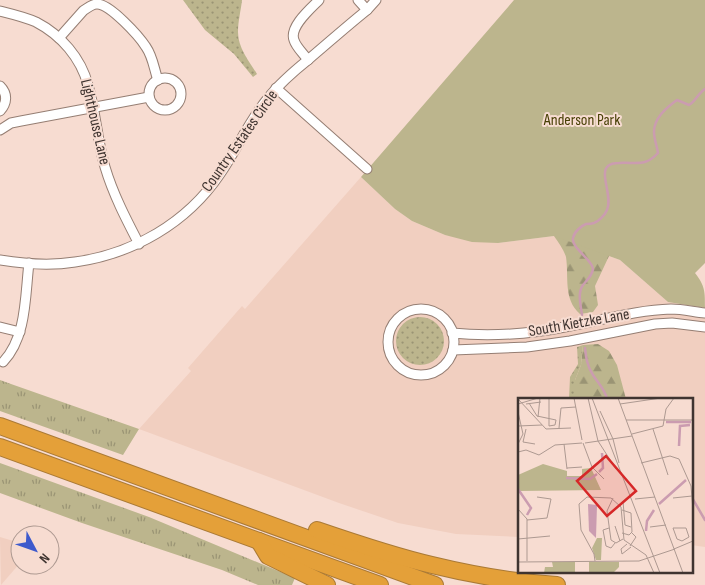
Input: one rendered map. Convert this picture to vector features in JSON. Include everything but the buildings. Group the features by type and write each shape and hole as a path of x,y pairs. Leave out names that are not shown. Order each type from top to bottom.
{"highway":[{"path":"0,426 435,585"},
{"path":"0,447 380,585"},
{"path":"266,523 307,527 431,565 478,575 557,585"},
{"path":"259,541 268,556 328,585"}],"street":[{"path":"308,60 295,43 293,31 296,25 319,0"},
{"path":"358,0 366,10"},
{"name":"Country Estates Circle","path":"0,260 58,264 97,258 139,244 177,220 207,191 219,175 260,109 276,88 376,0"},
{"path":"59,38 88,7 98,4 104,5 116,14 147,47 158,80"},
{"name":"Lighthouse Lane","path":"0,11 36,22 48,29 76,57 88,86 101,154 109,180 139,244"},
{"path":"163,78 175,81 180,86 182,92 178,104 174,109 168,111 155,108 149,97 149,90 152,84 163,78"},
{"path":"0,86 6,100 0,111"},
{"path":"276,88 366,169"},
{"path":"0,117 3,128 21,120 149,97"},
{"path":"3,362 15,346 20,332 29,263"},
{"path":"423,308 442,316 448,323 452,333 454,338 453,350 445,364 434,372 424,375 407,372 397,366 388,351 389,330 402,314 413,309 423,308"},
{"name":"South Kietzke Lane","path":"452,333 476,335 528,333 657,310 705,313"},
{"name":"South Kietzke Lane","path":"453,350 527,347 655,324 672,323 705,327"},
{"path":"0,327 20,332"}],"shaded area":[{"path":"361,177 395,209 412,221 445,235 498,243 554,236 620,260 668,302 705,308 705,547 692,545 692,398 518,398 518,537 456,534 398,523 139,429 191,371 188,368 242,306 245,309"},
{"path":"0,537 10,540 10,575 1,585"}],"green space":[{"path":"183,0 242,0 238,38 244,54 257,74 253,77 234,54 205,30"},
{"name":"Anderson Park","path":"514,0 705,0 705,109 702,112 705,114 705,263 695,273 704,289 705,308 668,302 620,260 554,236 498,243 472,242 445,235 412,221 395,209 361,177"},
{"path":"705,70 705,131 609,256 595,286 598,305 593,312 580,314 571,302 569,295 566,257 554,236"},
{"path":"415,317 425,317 434,321 440,327 443,332 443,350 434,361 425,365 415,365 406,361 400,355 396,346 396,336 400,327 406,321"},
{"path":"598,344 609,351 617,365 626,398 575,398 575,380 581,365 583,345"},
{"path":"583,345 581,365 575,380 575,398 569,398 570,377 578,364 577,347"},
{"path":"0,380 139,429 123,455 0,411"},
{"path":"0,463 149,517 295,578 292,585 258,585 222,570 0,493"}],"waterway":[{"path":"582,315 580,292 593,269 590,262 575,246 573,238 580,228 586,224 598,221 607,210 606,169 612,164 645,162 658,153 654,135 656,122 661,114 677,100 689,105 705,89"},
{"path":"585,348 589,368 607,398"},
{"path":"692,498 705,520"}]}
